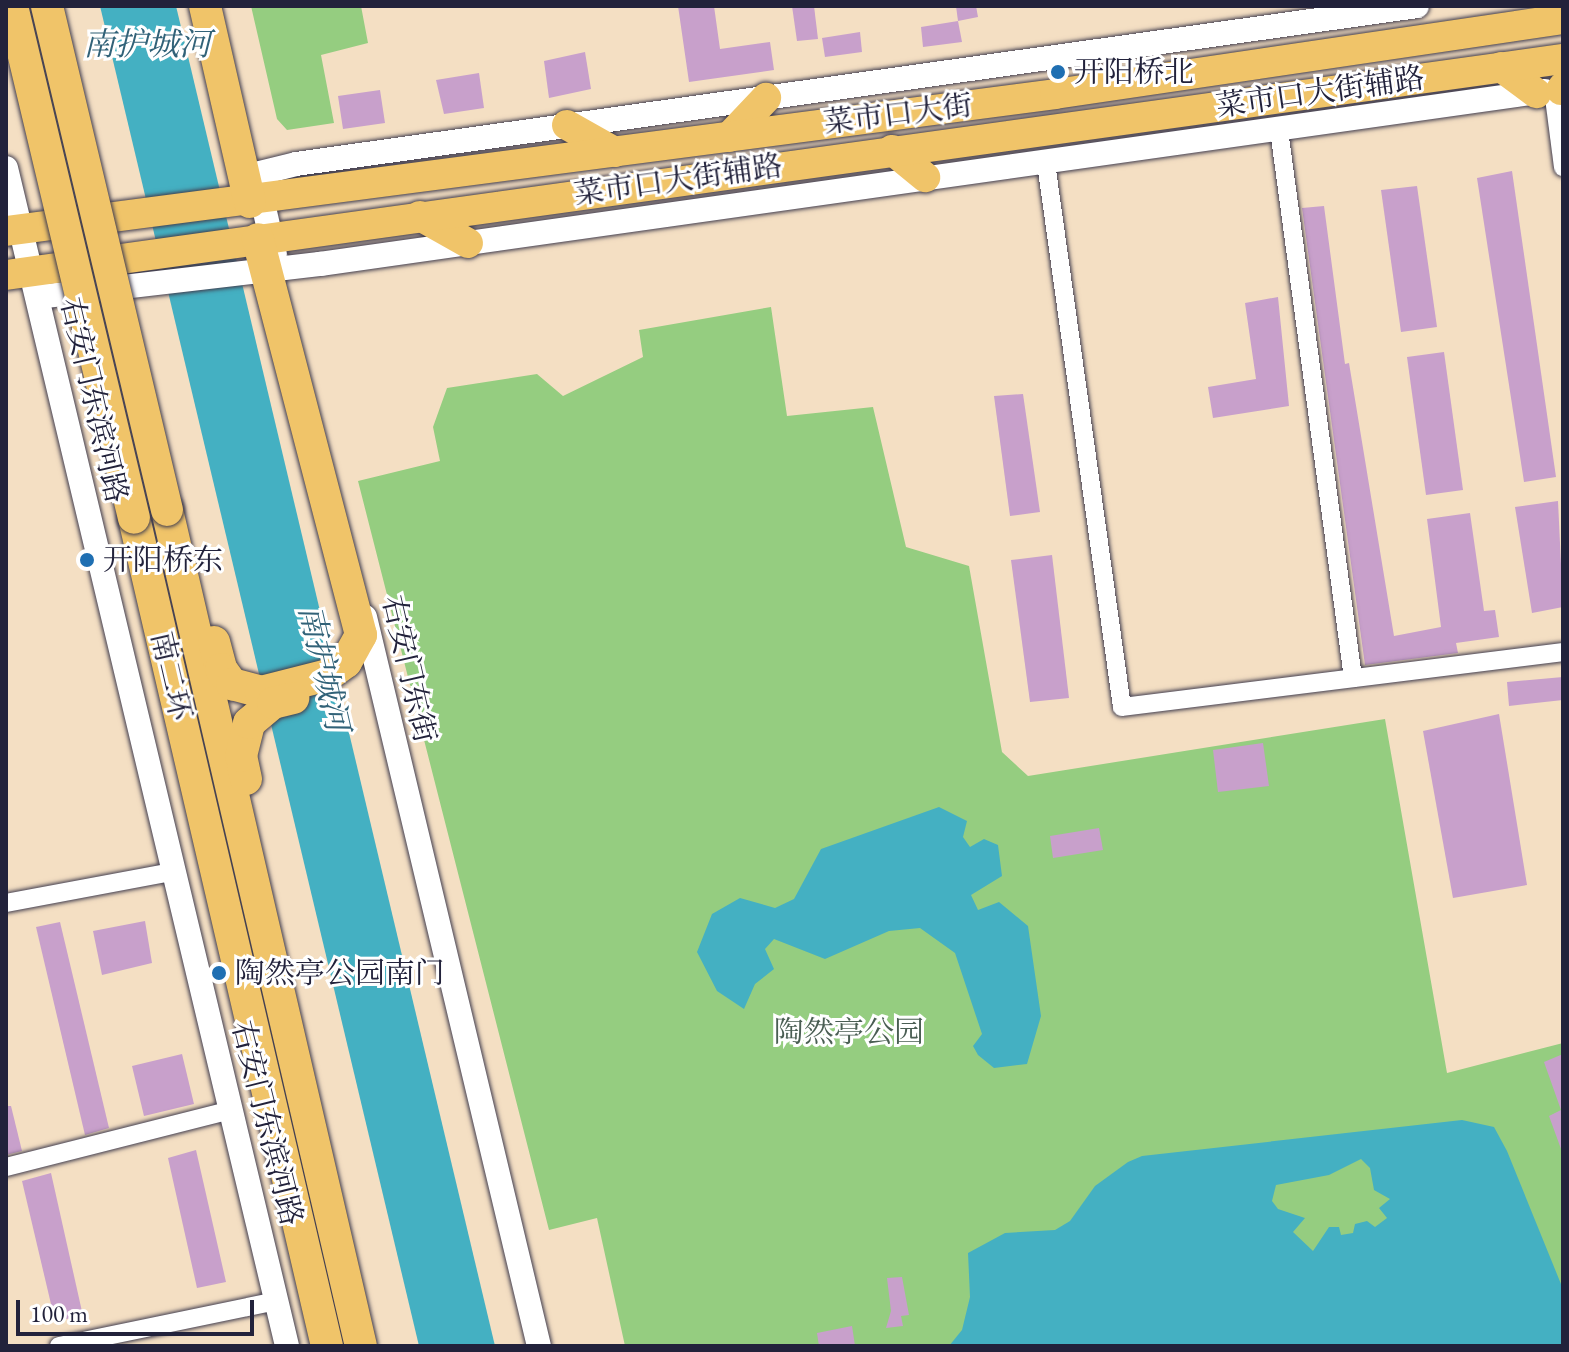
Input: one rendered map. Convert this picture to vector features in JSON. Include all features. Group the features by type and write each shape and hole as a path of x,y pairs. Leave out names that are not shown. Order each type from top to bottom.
{"highway":[{"name":"南二环","path":"12,6 327,1346"},
{"name":"南二环","path":"47,6 361,1346"},
{"path":"205,6 250,195"},
{"path":"249,704 273,703 325,690 357,664 361,635 260,254"},
{"path":"178,557 198,581 221,669 249,704 241,756 263,858 260,908"}],"main road":[{"path":"1488,31 1509,6"},
{"name":"菜市口大街","path":"12,217 116,221 250,195 729,137 1563,19"},
{"name":"菜市口大街","path":"25,282 260,254 420,216 1563,59"},
{"path":"1501,67 1555,90"},
{"path":"729,137 766,98"},
{"path":"567,125 615,152"},
{"path":"892,150 925,177"},
{"path":"420,216 468,243"}],"street":[{"path":"216,6 260,254"},
{"path":"250,195 296,164 1417,6"},
{"path":"1555,90 1563,167"},
{"name":"菜市口大街辅路","path":"260,254 468,243 1555,90"},
{"path":"1279,130 1353,678"},
{"path":"1046,163 1122,707 1563,652"},
{"name":"右安门东滨河路","path":"6,168 25,282 287,1346"},
{"name":"右安门东街","path":"357,664 539,1346"},
{"path":"6,903 172,872"},
{"path":"6,1167 231,1110"},
{"path":"59,1346 276,1301"}],"green space":[{"path":"251,6 361,6 368,43 321,55 334,123 287,130 277,119"},
{"name":"陶然亭公园","path":"771,307 787,416 873,407 906,547 969,566 1002,752 1028,776 1385,719 1447,1073 1563,1043 1563,1346 625,1346 597,1218 549,1230 358,481 440,461 433,427 447,388 537,374 563,396 643,357 639,330"}],"water":[{"name":"南护城河","path":"100,6 176,6 495,1346 419,1346"},
{"path":"939,807 967,821 963,837 970,847 984,839 998,845 1002,876 971,895 978,910 999,902 1028,926 1041,1016 1027,1064 994,1068 978,1055 973,1046 982,1034 955,953 920,928 889,931 825,959 774,939 765,949 774,969 755,984 744,1009 717,991 697,952 712,914 740,898 775,908 794,899 821,849"},
{"path":"1462,1120 1494,1127 1507,1151 1563,1289 1563,1346 949,1346 962,1330 970,1297 968,1253 1005,1233 1055,1230 1070,1221 1095,1186 1128,1162 1142,1156","holes":["1361,1159 1370,1168 1374,1190 1390,1199 1379,1208 1387,1218 1375,1227 1367,1221 1355,1224 1353,1233 1341,1235 1339,1227 1329,1227 1313,1251 1293,1232 1305,1218 1278,1209 1272,1201 1276,1185 1329,1175"]}],"building":[{"path":"678,6 714,6 720,49 770,42 774,70 689,82"},
{"path":"792,6 814,6 818,39 797,41"},
{"path":"956,6 976,6 978,17 958,21"},
{"path":"958,21 962,42 923,47 921,27"},
{"path":"860,32 862,52 825,57 822,38"},
{"path":"585,52 591,89 549,98 544,61"},
{"path":"479,73 484,108 444,114 436,80"},
{"path":"380,90 385,123 343,129 338,96"},
{"path":"1512,171 1556,477 1524,482 1477,178"},
{"path":"1417,186 1437,327 1401,332 1381,190"},
{"path":"1324,206 1345,364 1349,363 1394,636 1441,627 1427,519 1470,513 1484,611 1495,610 1499,637 1456,643 1458,653 1365,665 1302,208"},
{"path":"1278,297 1289,406 1213,418 1208,387 1256,379 1245,303"},
{"path":"1444,352 1463,490 1426,495 1407,357"},
{"path":"1023,394 1040,512 1010,516 994,396"},
{"path":"1558,501 1563,607 1532,613 1515,507"},
{"path":"1052,555 1069,698 1030,702 1011,560"},
{"path":"1563,677 1563,700 1509,706 1507,682"},
{"path":"1499,714 1527,885 1453,898 1423,731"},
{"path":"1263,743 1269,786 1218,792 1213,750"},
{"path":"1099,828 1103,850 1053,858 1050,836"},
{"path":"145,921 152,963 102,975 93,931"},
{"path":"60,922 109,1128 85,1135 36,927"},
{"path":"182,1054 194,1104 144,1116 132,1066"},
{"path":"1563,1054 1561,1149 1549,1116 1561,1110 1544,1062"},
{"path":"6,1106 11,1106 22,1151 6,1155"},
{"path":"196,1150 226,1282 197,1288 168,1158"},
{"path":"51,1173 83,1316 55,1321 22,1181"},
{"path":"902,1277 909,1315 901,1316 903,1326 886,1328 891,1311 887,1278"},
{"path":"852,1326 855,1346 819,1346 817,1333"}],"place":[{"name":"开阳桥北","path":"1058,72"},
{"name":"开阳桥东","path":"87,560"},
{"name":"陶然亭公园南门","path":"219,973"}]}
